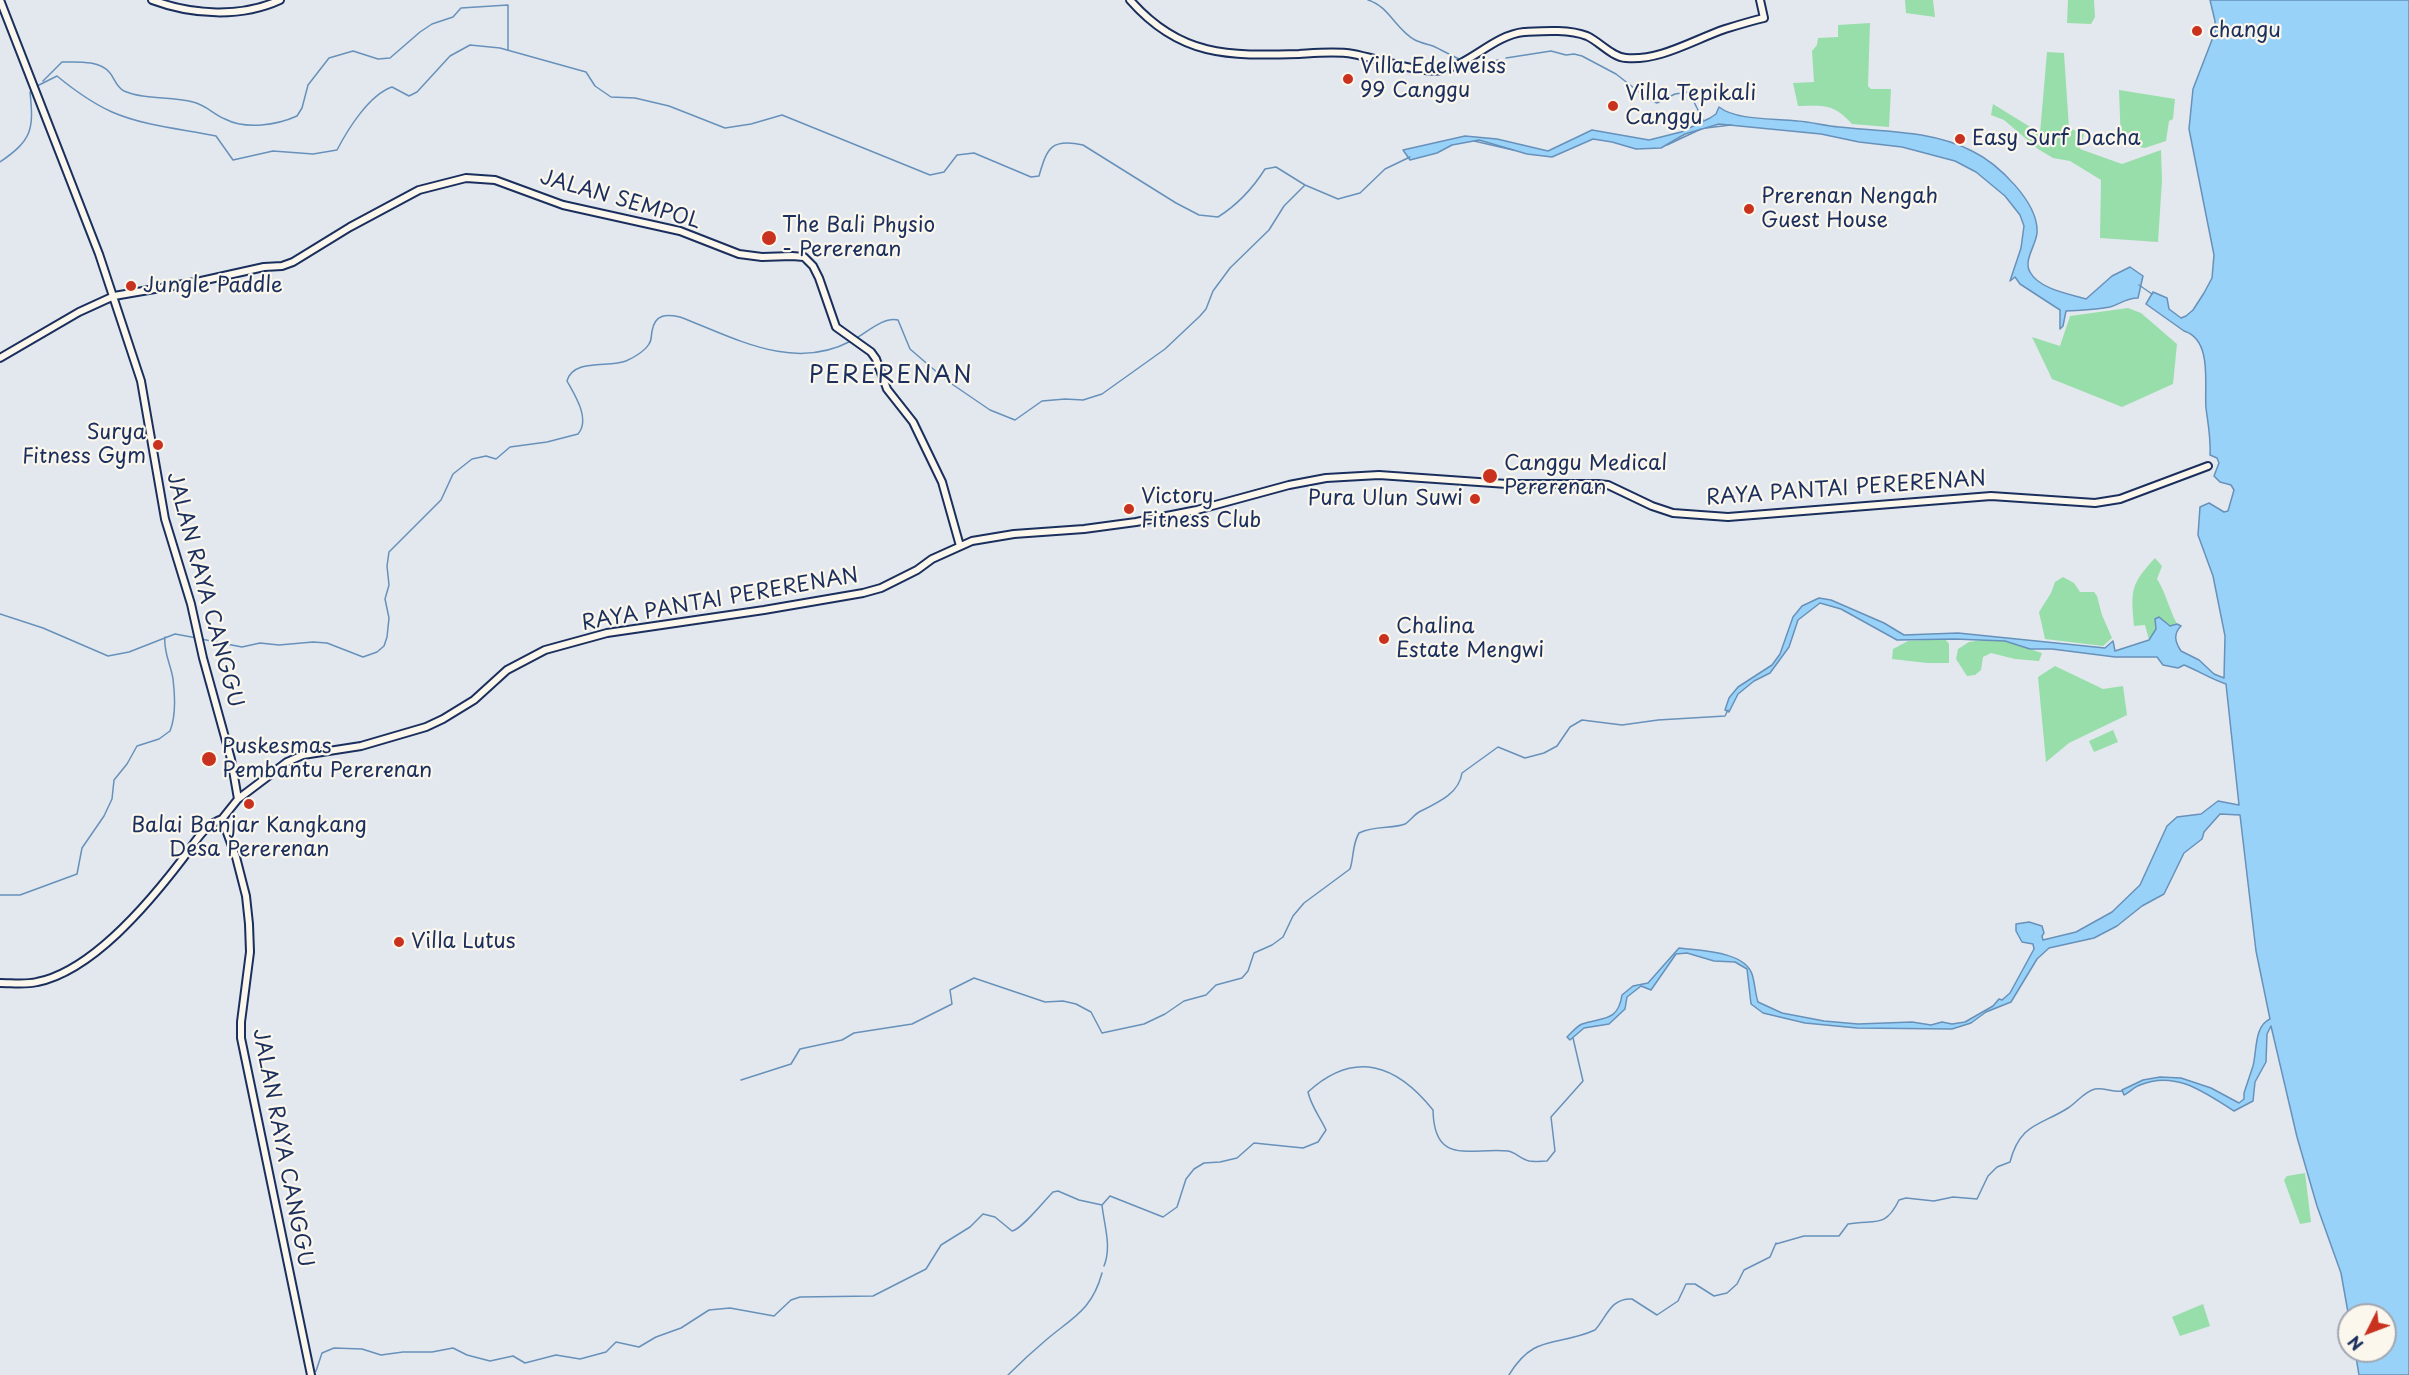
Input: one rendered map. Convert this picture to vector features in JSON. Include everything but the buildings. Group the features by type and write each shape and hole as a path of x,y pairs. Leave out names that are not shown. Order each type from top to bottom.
{"street":[{"name":"JALAN RAYA CANGGU","path":"0,0 114,296 141,381 165,519 191,604 238,788 238,799"},
{"path":"152,0 178,7 238,12 256,9 280,0"},
{"path":"1130,0 1160,28 1178,40 1202,50 1279,54 1352,54 1435,71 1462,62 1499,41 1521,33 1577,33 1622,58 1640,58 1666,53 1725,29 1764,18 1760,0"},
{"name":"JALAN SEMPOL","path":"114,296 293,262 407,195 435,184 466,178 495,180 563,205 680,231 739,254 762,257 804,257 813,266 819,278 836,327 871,352 876,359 887,389 913,422 942,482 960,546"},
{"path":"0,358 72,316 114,296"},
{"name":"RAYA PANTAI PERERENAN","path":"238,799 288,762 303,755 361,746 435,723 474,700 507,670 544,650 607,633 863,593 882,588 960,546 983,538 1136,522 1197,510 1296,484 1352,476 1379,475 1507,484 1598,484 1608,485 1652,506 1673,513 1728,517 1991,496 2095,503 2120,499 2208,466"},
{"path":"238,788 253,789"},
{"path":"0,983 24,984 42,981 71,969 97,952 125,926 167,879 207,827 222,819 238,799"},
{"name":"JALAN RAYA CANGGU","path":"222,819 246,896 249,924 250,952 241,1038 311,1375"}],"green space":[{"path":"1905,0 1933,0 1935,17 1906,13"},
{"path":"2068,0 2094,0 2095,17 2091,24 2067,23"},
{"path":"1870,23 1868,86 1871,89 1891,89 1889,127 1852,124 1839,112 1828,107 1798,106 1793,83 1814,82 1812,51 1817,45 1818,38 1838,37 1838,25"},
{"path":"2047,52 2064,53 2069,128 2084,134 2080,149 2122,164 2161,150 2162,180 2158,242 2100,238 2101,180 2070,161 2053,158 2038,149 2004,120 1991,115 1993,104 2040,133"},
{"path":"2119,90 2175,99 2173,119 2169,121 2166,141 2145,148 2121,144"},
{"path":"2128,308 2141,313 2177,344 2173,384 2122,407 2052,379 2032,337 2060,346 2070,316"},
{"path":"2155,558 2162,566 2157,579 2177,624 2170,626 2162,619 2149,640 2145,625 2134,626 2132,604 2137,582"},
{"path":"2063,577 2074,583 2080,592 2094,592 2097,596 2112,638 2103,646 2045,639 2039,612 2055,582"},
{"path":"1945,639 1949,644 1949,663 1892,659 1893,649 1908,641"},
{"path":"2005,641 2042,653 2039,661 2015,659 1991,653 1983,657 1981,670 1975,675 1967,676 1956,659 1958,649 1969,642"},
{"path":"2055,666 2103,689 2123,686 2127,715 2069,743 2046,762 2038,677"},
{"path":"2113,730 2118,742 2094,752 2089,741"},
{"path":"2305,1173 2311,1222 2300,1224 2284,1180 2287,1176"},
{"path":"2203,1304 2210,1326 2180,1336 2172,1317"}],"water":[{"path":"2210,0 2409,0 2409,1375 2359,1375 2357,1363 2397,1363 2397,1303 2346,1303 2341,1273 2317,1206 2297,1137 2271,1026 2267,1034 2266,1062 2255,1082 2253,1101 2234,1111 2201,1091 2178,1082 2153,1081 2138,1086 2124,1095 2122,1090 2143,1080 2160,1077 2181,1078 2211,1088 2239,1103 2244,1099 2253,1066 2257,1039 2261,1027 2270,1019 2256,951 2240,815 2220,814 2204,832 2202,839 2184,853 2164,894 2142,906 2117,926 2094,938 2049,948 2037,959 2011,1002 1986,1012 1971,1023 1952,1029 1857,1028 1805,1023 1763,1013 1751,1004 1747,969 1735,962 1714,961 1687,953 1676,954 1651,990 1641,986 1627,997 1625,1009 1609,1024 1584,1028 1570,1040 1567,1037 1582,1024 1613,1014 1620,1004 1622,995 1633,986 1648,983 1679,948 1709,951 1731,956 1740,961 1752,974 1758,1002 1782,1013 1824,1021 1858,1024 1912,1022 1931,1025 1942,1022 1952,1024 1965,1022 2010,993 2034,949 2033,944 2022,942 2016,931 2016,924 2029,922 2042,926 2043,940 2076,932 2112,912 2140,885 2167,826 2177,817 2201,814 2218,801 2239,805 2226,684 2184,665 2178,668 2163,665 2157,657 2115,657 2052,649 2030,649 2005,641 1897,640 1841,609 1820,603 1798,620 1789,647 1770,673 1754,681 1738,694 1729,712 1725,710 1729,698 1738,687 1772,665 1780,654 1793,617 1802,606 1819,598 1831,600 1884,623 1904,635 1958,633 2105,648 2113,641 2115,651 2149,640 2156,629 2155,619 2159,617 2170,626 2177,624 2181,626 2176,638 2181,651 2199,660 2214,674 2224,678 2225,636 2213,576 2198,535 2200,507 2209,503 2224,512 2228,511 2234,490 2231,485 2220,482 2214,476 2219,463 2217,458 2210,455 2205,364 2199,344 2193,336 2146,304 2153,292 2167,298 2169,309 2181,318 2193,310 2212,278 2214,255 2189,129 2193,89 2215,32"},
{"path":"1719,107 1746,117 1924,135 1972,151 2004,174 2015,185 2031,209 2036,221 2037,233 2028,268 2034,278 2047,287 2086,299 2112,276 2130,267 2143,276 2138,298 2110,307 2066,311 2063,326 2060,329 2060,310 2020,284 2015,277 2010,281 2021,248 2024,226 2020,215 2005,196 1976,172 1955,161 1902,147 1859,142 1821,134 1719,124 1685,134 1661,148 1636,149 1593,139 1552,157 1527,154 1479,140 1452,145 1437,153 1410,160 1403,150 1465,136 1497,139 1548,151 1592,130 1649,140 1681,132 1710,118 1716,114"}],"waterway":[{"path":"1368,0 1382,7 1408,36 1459,59"},
{"path":"43,81 62,62 94,64 106,69 119,87 132,94 193,102 233,122 261,125 297,116 302,108 308,85 329,58 353,51 378,59 390,58 420,32 432,24 453,17 461,8 508,5 508,50"},
{"path":"37,86 57,76 90,100 124,117 216,136 233,160 273,151 313,154 337,150 367,105 383,91 392,87 409,96 417,92 450,56 470,45 500,48 586,72 595,86 611,97 635,98 669,106 725,128 751,124 782,115 930,175 944,172 957,155 974,153 1031,177 1039,176 1045,158 1052,147 1064,143 1083,145 1176,203 1199,215 1218,217 1244,196 1265,169 1276,167 1305,185 1338,199 1360,193 1385,169 1410,157"},
{"path":"1506,58 1551,51 1582,56 1616,74 1648,99 1657,103 1675,94 1689,92 1703,120"},
{"path":"1470,62 1476,64 1498,60"},
{"path":"0,162 25,140 32,116 30,92 34,89"},
{"path":"1706,128 1731,125"},
{"path":"1667,145 1701,129"},
{"path":"1474,141 1513,150"},
{"path":"855,339 882,322 898,320 910,349 946,380 990,410 1015,420 1042,401 1083,400 1102,394 1165,349 1200,316 1206,309 1213,291 1230,268 1269,230 1284,206 1305,185"},
{"path":"2139,285 2152,294"},
{"path":"201,639 242,647 260,643 279,645 327,643 363,657 377,652 384,646 387,637 389,618 385,599 389,585 387,566 389,552 441,500 453,474 472,459 486,456 496,459 510,447 547,442 578,434 583,421 580,407 567,381 571,374 584,366 619,363 635,356 649,344 653,325 662,316 680,317 743,342 786,353 829,350 851,341"},
{"path":"0,614 43,628 108,656 129,652 175,634 197,638"},
{"path":"0,895 20,895 77,874 82,848 104,816 112,799 114,780 127,764 137,746 159,739 170,731 174,712 174,692 165,637"},
{"path":"741,1080 791,1064 800,1049 842,1040 854,1033 912,1024 952,1004 950,990 974,978 1045,1002 1063,1001 1076,1004 1091,1012 1102,1033 1144,1024 1184,1001 1206,995 1216,985 1242,978 1248,971 1254,953 1283,937 1293,916 1304,903 1350,869 1359,833 1405,824 1419,812 1446,797 1457,787 1462,773 1498,747 1525,758 1544,753 1557,746 1570,727 1582,720 1622,725 1658,720 1725,716 1728,710"},
{"path":"1104,1266 1107,1243 1102,1205 1110,1196 1163,1217 1177,1207 1186,1179 1194,1169 1204,1163 1237,1158 1254,1143 1303,1148 1318,1142 1326,1130 1313,1107 1308,1092 1342,1070 1359,1067 1375,1068 1390,1073 1405,1082 1433,1110 1435,1128 1440,1140 1447,1147 1468,1151 1508,1151 1529,1161 1547,1161 1555,1151 1551,1117 1583,1081 1573,1038"},
{"path":"1776,1244 1804,1236 1839,1236 1848,1224 1884,1219 1899,1200 1906,1198 1934,1201 1953,1197 1977,1199 1988,1176 1997,1167 2010,1162 2019,1140 2032,1127 2068,1108 2091,1090 2122,1091"},
{"path":"312,1373 316,1371 322,1353 334,1348 362,1349 381,1355 432,1352 453,1348 467,1355 490,1361 513,1356 525,1363 556,1355 580,1359 606,1352 616,1342 639,1347 656,1337 681,1328 709,1310 730,1308 774,1316 791,1300 800,1297 873,1296 926,1269 941,1245 970,1227 983,1214 995,1217 1012,1231 1027,1220 1053,1192 1058,1191 1079,1200 1102,1205"},
{"path":"1509,1375 1518,1362 1537,1347 1595,1330 1610,1309 1619,1302 1632,1299 1657,1315 1678,1301 1686,1284 1695,1284 1714,1296 1727,1293 1737,1284 1744,1270 1770,1257 1776,1243"},
{"path":"1008,1375 1080,1312 1093,1296 1102,1273"}],"place":[{"name":"changu","path":"2197,31"},
{"name":"Villa Edelweiss 99 Canggu","path":"1348,79"},
{"name":"Villa Tepikali Canggu","path":"1613,106"},
{"name":"Easy Surf Dacha","path":"1960,139"},
{"name":"Prerenan Nengah Guest House","path":"1749,209"},
{"name":"The Bali Physio - Pererenan","path":"769,238"},
{"name":"Jungle Paddle","path":"131,286"},
{"name":"Surya Fitness Gym","path":"158,445"},
{"name":"Canggu Medical Pererenan","path":"1490,476"},
{"name":"Pura Ulun Suwi","path":"1475,499"},
{"name":"Victory Fitness Club","path":"1129,509"},
{"name":"Chalina Estate Mengwi","path":"1384,639"},
{"name":"Puskesmas Pembantu Pererenan","path":"209,759"},
{"name":"Balai Banjar Kangkang Desa Pererenan","path":"249,804"},
{"name":"Villa Lutus","path":"399,942"}],"district":[{"name":"PERERENAN","path":"891,376"}]}
